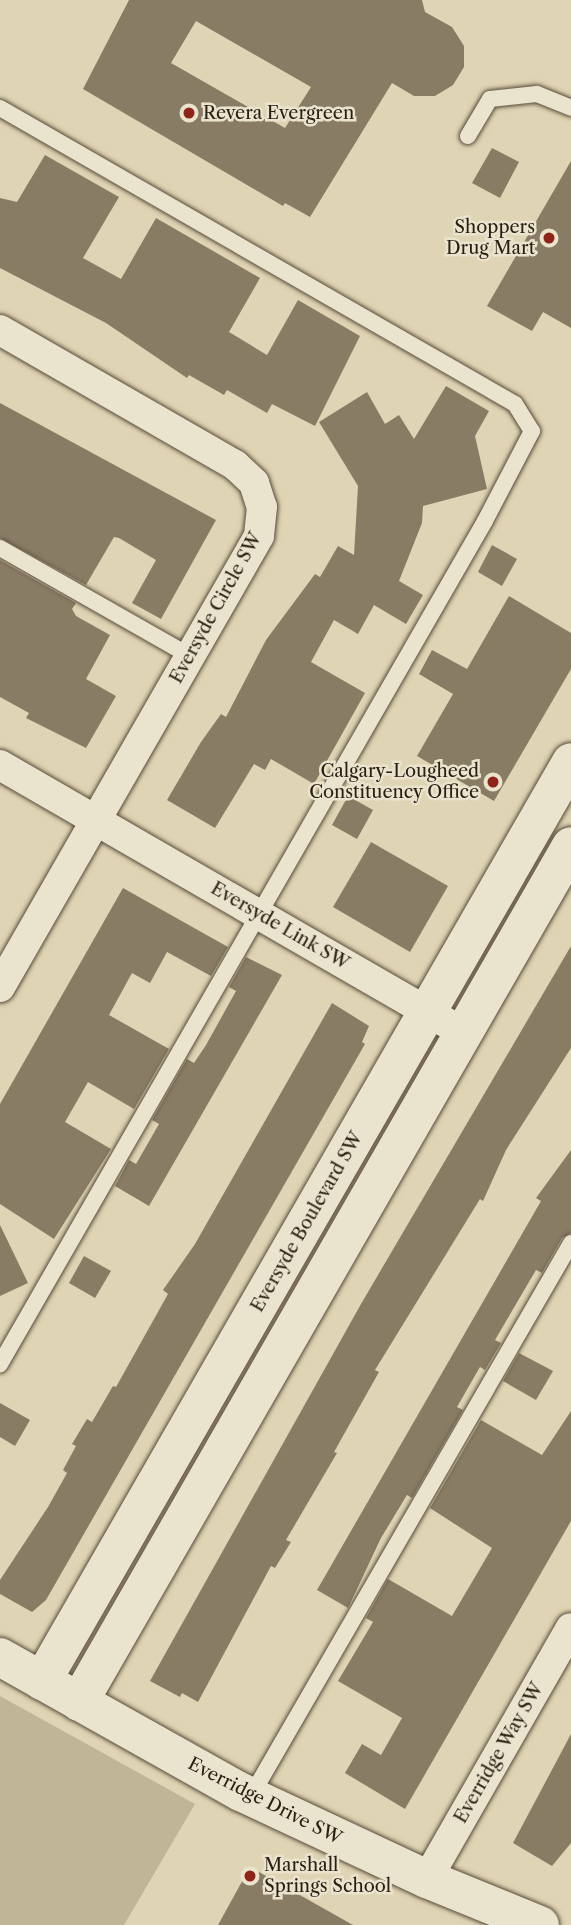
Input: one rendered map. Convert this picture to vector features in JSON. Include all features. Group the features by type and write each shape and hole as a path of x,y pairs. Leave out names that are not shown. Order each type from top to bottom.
{"street":[{"name":"Eversyde Circle SW","path":"0,330 235,465 254,483 262,507 259,536 0,986"},
{"name":"Eversyde Boulevard SW","path":"42,1681 571,762"},
{"name":"Eversyde Link SW","path":"0,765 464,1032"},
{"path":"79,1702 571,846"},
{"name":"Everridge Way SW","path":"427,1879 571,1628"},
{"name":"Everridge Drive SW","path":"0,1657 251,1796 427,1879 540,1925"}],"lane":[{"path":"468,136 490,99 537,94 571,108"},
{"path":"0,107 516,404 528,419 529,443 0,1364"},
{"path":"0,548 190,656"},
{"path":"251,1796 571,1243"}],"shaded area":[{"path":"0,1696 195,1804 124,1925 0,1925"}],"building":[{"name":"Revera Evergreen","path":"129,0 422,0 425,12 452,27 464,46 464,67 453,85 435,96 414,96 392,83 310,217 285,203 283,206 83,89","holes":["196,21 311,87 285,128 171,63"]},
{"path":"492,148 519,162 500,198 472,183"},
{"path":"45,155 119,197 83,258 121,279 156,218 260,278 229,332 267,355 298,300 360,336 315,426 272,404 267,413 227,390 224,395 189,375 187,378 106,323 0,268 0,198 17,202"},
{"name":"Shoppers Drug Mart","path":"571,161 571,328 543,312 532,331 487,306"},
{"path":"446,386 489,411 475,436 487,489 423,506 422,523 399,581 423,595 406,624 374,605 358,634 334,620 311,662 365,693 314,784 271,759 265,770 254,764 215,828 167,800 201,742 221,714 226,717 266,640 315,574 320,577 338,546 354,555 358,486 319,422 367,392 385,424 399,415 414,439"},
{"path":"0,403 216,520 161,619 132,603 156,560 119,538 114,537 86,585 0,538"},
{"path":"492,545 517,559 502,586 478,572"},
{"path":"0,560 76,603 72,609 76,616 110,635 86,679 116,696 86,748 26,718 29,713 0,697"},
{"path":"509,596 571,633 571,669 494,801 417,756 453,694 419,674 432,650 467,669"},
{"path":"348,796 373,810 357,839 332,825"},
{"path":"371,842 448,886 410,952 333,907"},
{"path":"123,888 228,947 211,976 167,952 150,983 132,973 109,1015 169,1049 134,1109 88,1082 65,1122 111,1149 54,1239 0,1204 0,1104"},
{"path":"571,946 571,1048 506,1150 483,1201 480,1199 375,1370 379,1372 334,1452 337,1453 286,1540 291,1542 275,1568 271,1566 198,1702 182,1693 180,1697 150,1681 361,1304"},
{"path":"246,957 282,975 149,1206 115,1186 129,1160 136,1164 159,1124 152,1120 187,1059 194,1063 206,1045 236,991 229,987"},
{"path":"332,1003 369,1026 362,1042 365,1044 46,1600 32,1612 0,1594 0,1580 67,1473 63,1470 76,1446 72,1444 87,1419 92,1422 113,1386 116,1387 168,1294 163,1290 195,1244"},
{"path":"571,1150 571,1233 562,1238 542,1273 536,1270 495,1340 501,1343 485,1370 480,1367 457,1407 463,1410 412,1498 407,1495 381,1538 348,1608 317,1590 541,1201 536,1198"},
{"path":"0,1225 28,1283 0,1296"},
{"path":"84,1256 111,1271 95,1298 69,1283"},
{"path":"519,1353 553,1371 536,1400 503,1381"},
{"path":"0,1403 30,1420 15,1446 0,1437"},
{"path":"571,1411 571,1521 405,1809 345,1773 362,1744 381,1755 402,1718 338,1681 373,1622 366,1618 388,1579 452,1616 492,1548 430,1508 481,1420 542,1455"},
{"path":"571,1734 571,1843 552,1866 513,1843"},
{"path":"250,1867 353,1925 218,1925"}],"place":[{"name":"Revera Evergreen","path":"189,113"},
{"name":"Shoppers Drug Mart","path":"549,238"},
{"name":"Calgary-Lougheed Constituency Office","path":"493,782"},
{"name":"Marshall Springs School","path":"250,1876"}]}
